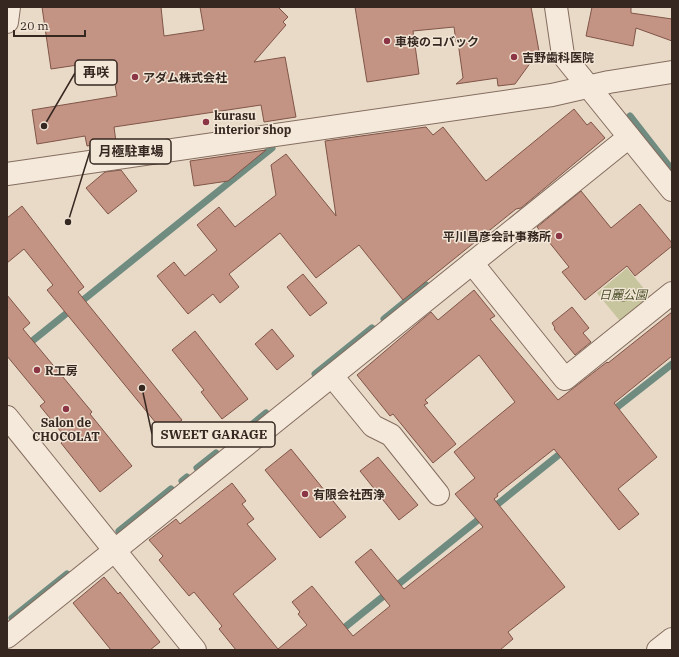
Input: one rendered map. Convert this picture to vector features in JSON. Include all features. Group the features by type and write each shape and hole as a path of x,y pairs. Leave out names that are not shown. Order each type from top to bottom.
{"street":[{"path":"7,22 10,7"},
{"path":"556,7 563,55 672,190"},
{"path":"7,174 544,96 588,86 672,72"},
{"path":"7,638 629,137"},
{"path":"472,263 565,378 672,293"},
{"path":"332,376 373,426 391,435 438,494"},
{"path":"7,417 195,650"},
{"path":"658,650 672,639"}],"green space":[{"name":"日麗公園","path":"627,268 650,296 620,321 597,293"}],"building":[{"path":"42,7 161,7 164,36 204,30 200,7 278,7 288,17 283,22 286,25 254,62 285,57 296,117 264,122 261,105 114,127 116,142 87,146 85,136 37,144 32,110 117,96 111,60 51,69"},
{"path":"355,7 531,7 539,51 515,84 498,86 497,78 456,84 463,78 458,42 456,42 454,27 413,31 419,74 367,82"},
{"path":"592,7 631,7 631,13 672,19 672,41 636,28 633,46 586,36"},
{"path":"574,109 587,125 591,122 605,138 521,208 516,209 403,300 359,245 316,278 280,233 229,274 239,287 220,303 213,294 188,314 157,276 174,262 185,276 217,250 197,225 219,207 235,227 276,195 271,165 286,154 336,216 325,141 426,127 433,135 443,127 486,181"},
{"path":"266,150 228,181 194,186 190,161"},
{"path":"121,170 137,191 108,214 86,188 105,172"},
{"path":"581,191 611,228 640,204 672,243 672,246 635,276 627,266 585,300 562,272 569,267 537,227"},
{"path":"22,206 84,287 78,292 182,420 165,434 47,290 53,285 24,249 7,263 7,218"},
{"path":"303,274 327,303 310,316 287,287"},
{"path":"474,290 495,316 490,319 558,400 607,362 608,363 672,312 672,356 614,403 657,457 618,489 639,514 619,530 554,449 497,494 498,496 494,499 565,587 508,632 513,639 500,650 236,650 219,629 222,626 194,592 189,596 159,560 163,556 149,540 176,519 180,524 232,483 246,501 242,504 254,519 247,524 276,559 233,594 278,649 307,625 298,614 300,612 292,602 312,586 353,636 390,606 355,562 371,549 404,589 483,527 455,494 475,478 454,452 515,402 479,355 425,400 428,403 424,405 456,444 433,463 393,414 390,416 357,375 431,312 438,320"},
{"path":"7,295 30,323 23,329 92,412 90,414 132,466 100,492 61,443 66,438 40,406 45,402 7,356"},
{"path":"572,307 589,328 583,333 591,342 575,355 554,329 555,328 552,323"},
{"path":"272,329 294,356 277,370 255,344"},
{"path":"195,331 248,399 222,419 201,392 204,390 172,350"},
{"path":"291,449 346,517 320,538 265,470"},
{"path":"378,457 418,505 399,520 360,471"},
{"path":"104,577 118,594 120,592 160,642 150,650 111,650 73,603"}],"waterway":[{"path":"630,116 672,170"},
{"path":"26,346 272,148"},
{"path":"384,319 426,285"},
{"path":"315,374 372,328"},
{"path":"611,412 672,364"},
{"path":"239,435 266,413"},
{"path":"339,632 566,449"},
{"path":"197,468 216,453"},
{"path":"182,481 187,477"},
{"path":"119,531 171,489"},
{"path":"12,618 67,574"}],"place":[{"name":"車検のコバック","path":"387,41"},
{"name":"吉野歯科医院","path":"514,57"},
{"name":"アダム株式会社","path":"135,77"},
{"name":"kurasu interior shop","path":"206,122"},
{"name":"再咲","path":"44,126"},
{"name":"月極駐車場","path":"68,222"},
{"name":"平川昌彦会計事務所","path":"559,236"},
{"name":"R工房","path":"37,370"},
{"name":"SWEET GARAGE","path":"142,388"},
{"name":"Salon de CHOCOLAT","path":"66,409"},
{"name":"有限会社西浄","path":"305,494"}]}
